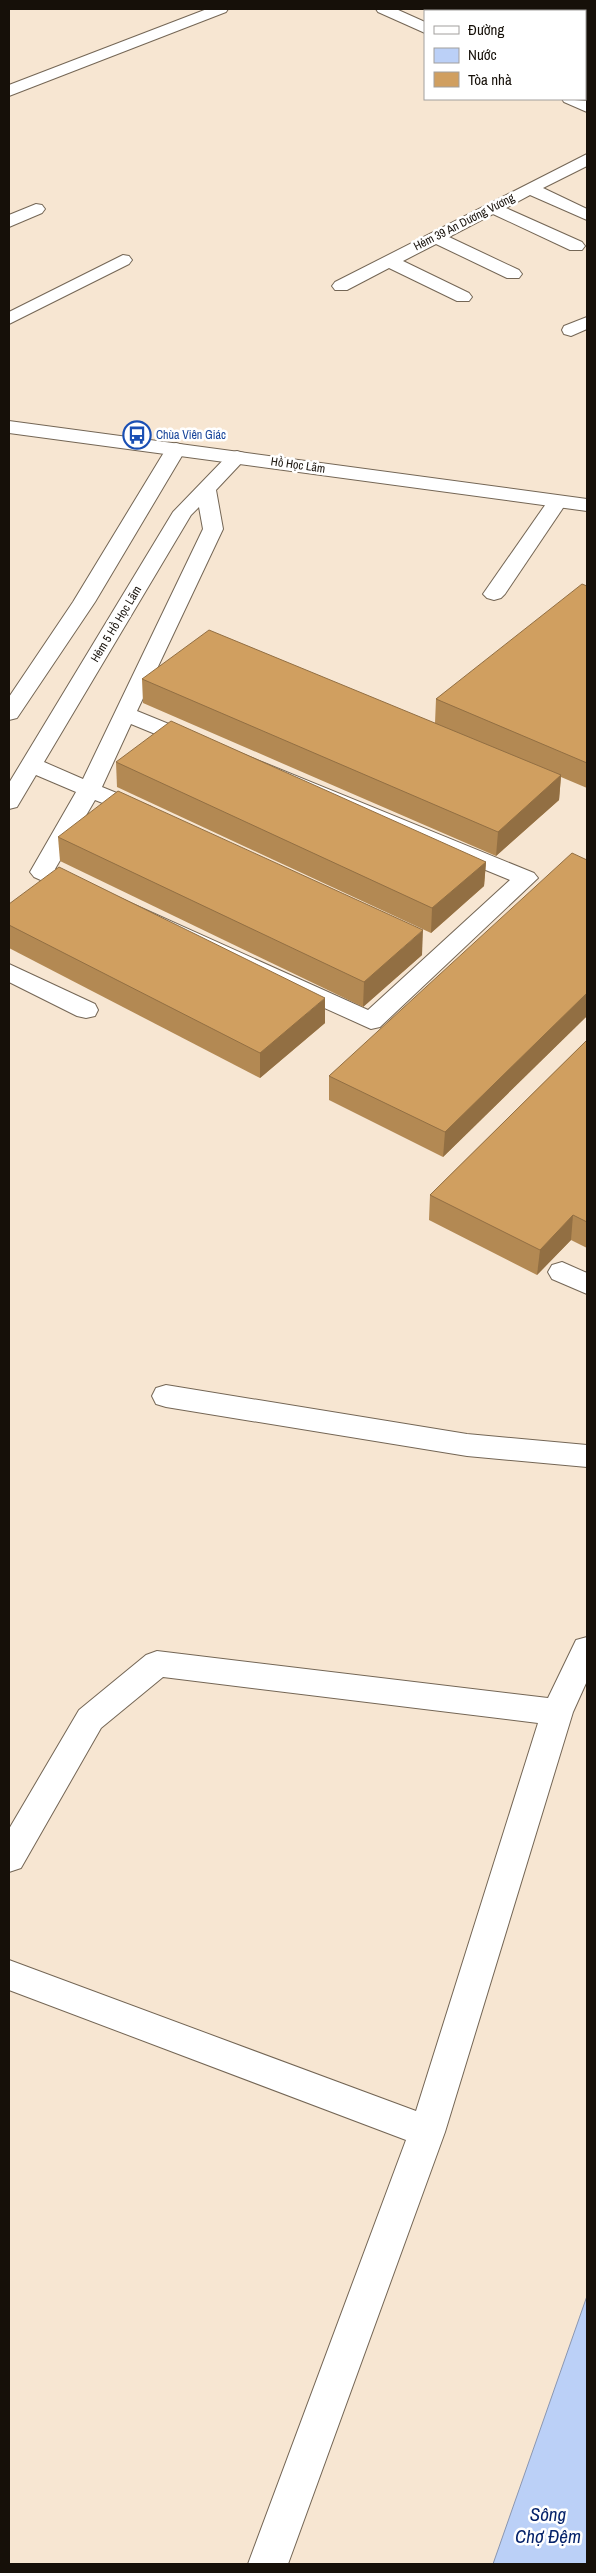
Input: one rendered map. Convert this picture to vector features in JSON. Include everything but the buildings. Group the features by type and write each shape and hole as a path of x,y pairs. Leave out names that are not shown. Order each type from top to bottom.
{"street":[{"path":"9,92 220,9"},
{"path":"384,9 424,28"},
{"path":"572,100 587,107"},
{"name":"Hẻm 39 An Dương Vương","path":"341,286 587,159"},
{"path":"530,189 587,215"},
{"path":"492,208 576,246"},
{"path":"9,222 36,209"},
{"path":"435,237 513,274"},
{"path":"9,319 123,260"},
{"path":"388,261 463,297"},
{"name":"Hồ Học Lãm","path":"9,427 587,505"},
{"path":"9,713 84,602 138,516 176,449"},
{"name":"Hẻm 5 Hồ Học Lãm","path":"9,802 184,512 237,457"},
{"path":"124,714 526,878 438,947 371,1021 42,872 89,790 124,714 213,530 206,489"},
{"path":"494,594 557,502"},
{"path":"31,765 161,819"},
{"path":"9,972 86,1010"},
{"path":"562,1272 587,1284"},
{"path":"166,1396 467,1445 587,1456"},
{"path":"268,2564 427,2132 557,1712 587,1649"},
{"path":"9,1858 90,1719 157,1664 557,1712"},
{"path":"9,1975 427,2132"}],"water":[{"name":"Sông Chợ Đệm","path":"587,2296 587,2564 493,2564"}],"place":[{"name":"Chùa Viên Giác","path":"137,435"}]}
